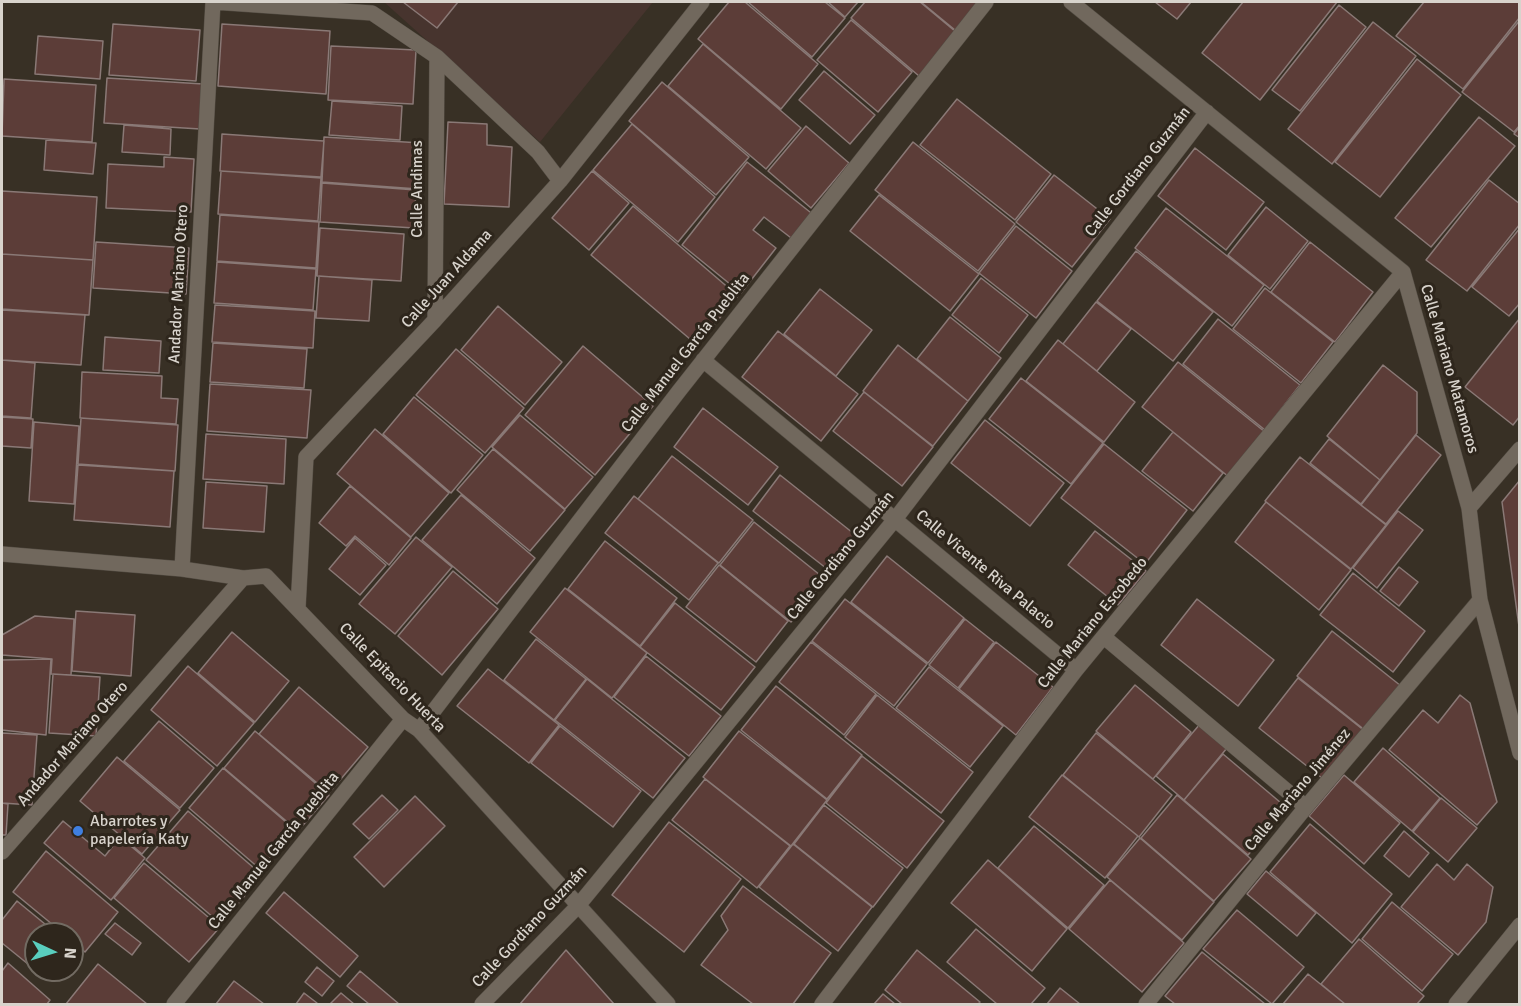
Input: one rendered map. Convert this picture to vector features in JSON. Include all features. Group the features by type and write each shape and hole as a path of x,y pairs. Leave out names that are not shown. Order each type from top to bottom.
{"street":[{"path":"213,2 372,13 437,57 538,152 561,181"},
{"name":"Andador Mariano Otero","path":"182,569 213,2"},
{"name":"Calle Juan Aldama","path":"298,608 306,457 561,181 702,2"},
{"name":"Calle Manuel García Pueblita","path":"419,730 703,360 986,2"},
{"name":"Calle Mariano Matamoros","path":"1071,2 1403,272 1469,508 1480,600 1520,753"},
{"name":"Calle Andimas","path":"435,320 437,57"},
{"name":"Calle Gordiano Guzmán","path":"482,1005 577,907 896,518 1207,112"},
{"name":"Calle Mariano Escobedo","path":"822,1005 1077,670 1403,272"},
{"name":"Calle Vicente Riva Palacio","path":"703,360 1077,670"},
{"path":"1469,508 1520,449"},
{"name":"Calle Epitacio Huerta","path":"2,554 182,569 243,579 266,576 403,719 419,730 668,1005"},
{"name":"Andador Mariano Otero","path":"2,852 243,579"},
{"name":"Calle Mariano Jiménez","path":"1146,1005 1306,807 1480,600"},
{"path":"1104,637 1306,807"},
{"name":"Calle Manuel García Pueblita","path":"174,1005 403,719"},
{"path":"1456,1005 1520,925"}],"shaded area":[{"path":"384,2 653,2 540,142"}],"building":[{"path":"403,2 458,2 437,28"},
{"path":"729,2 745,2 818,64 781,109 698,39"},
{"path":"748,2 825,2 845,18 812,57"},
{"path":"828,2 858,2 845,17"},
{"path":"865,2 920,2 956,32 919,76 851,18"},
{"path":"921,2 979,2 955,30"},
{"path":"1155,2 1191,2 1177,19"},
{"path":"1243,2 1337,2 1260,100 1202,53"},
{"path":"1424,2 1520,2 1520,17 1463,89 1396,36"},
{"path":"1339,5 1366,27 1300,111 1272,90"},
{"path":"851,20 912,72 878,112 817,60"},
{"path":"1520,20 1520,125 1514,132 1462,92"},
{"path":"1373,22 1416,56 1332,164 1288,129"},
{"path":"113,24 200,30 196,81 109,75"},
{"path":"222,24 330,31 326,94 218,86"},
{"path":"38,36 103,41 100,79 35,74"},
{"path":"703,44 801,128 766,169 668,86"},
{"path":"331,46 416,50 413,104 328,100"},
{"path":"1417,59 1461,95 1380,197 1335,162"},
{"path":"824,71 875,115 850,144 799,100"},
{"path":"107,78 203,84 200,129 104,123"},
{"path":"4,79 96,85 92,142 2,136"},
{"path":"662,82 749,157 716,195 629,121"},
{"path":"957,99 1051,174 1015,220 920,145"},
{"path":"332,101 402,106 400,140 329,135"},
{"path":"1479,117 1515,146 1431,247 1395,218"},
{"path":"448,122 487,124 487,145 512,147 509,207 444,204"},
{"path":"632,124 715,197 678,242 593,170"},
{"path":"124,125 171,129 170,155 122,152"},
{"path":"806,126 849,163 811,208 768,171"},
{"path":"1520,126 1520,138 1514,134"},
{"path":"222,134 324,141 321,177 220,171"},
{"path":"324,137 421,143 418,189 322,182"},
{"path":"46,140 96,143 93,174 44,170"},
{"path":"913,142 1015,224 978,271 875,190"},
{"path":"1195,148 1264,202 1226,250 1158,196"},
{"path":"164,157 194,159 191,212 106,208 108,164 164,167"},
{"path":"747,162 815,216 795,241 764,217 753,230 776,248 741,293 682,245"},
{"path":"221,171 321,178 318,221 218,214"},
{"path":"592,171 629,203 589,250 552,218"},
{"path":"1054,175 1110,219 1072,267 1016,222"},
{"path":"1489,180 1520,204 1520,224 1467,291 1426,260"},
{"path":"322,183 416,190 414,228 320,222"},
{"path":"2,191 97,197 93,260 2,254"},
{"path":"879,195 979,274 950,311 850,231"},
{"path":"633,206 738,296 697,345 591,255"},
{"path":"1266,207 1308,241 1270,289 1228,255"},
{"path":"1166,208 1264,285 1232,326 1135,248"},
{"path":"220,215 319,222 316,268 217,261"},
{"path":"1016,226 1072,271 1036,318 979,273"},
{"path":"320,228 404,234 401,281 317,276"},
{"path":"1520,228 1520,303 1509,316 1472,287"},
{"path":"96,242 189,248 186,294 93,288"},
{"path":"1310,242 1373,292 1335,342 1271,292"},
{"path":"1136,251 1213,312 1173,361 1097,301"},
{"path":"2,254 93,260 89,315 2,309"},
{"path":"217,262 316,269 313,310 214,303"},
{"path":"319,276 372,280 369,321 316,318"},
{"path":"981,278 1028,315 999,353 952,315"},
{"path":"1265,288 1333,342 1301,383 1233,329"},
{"path":"820,289 872,330 836,376 784,334"},
{"path":"1096,302 1131,329 1097,371 1063,344"},
{"path":"215,305 315,311 313,348 212,342"},
{"path":"498,306 562,362 525,405 461,350"},
{"path":"2,310 85,315 81,365 2,360"},
{"path":"950,317 1001,358 968,401 917,359"},
{"path":"1520,318 1520,416 1513,425 1465,387"},
{"path":"1218,319 1300,385 1265,430 1183,364"},
{"path":"778,331 858,394 821,441 742,377"},
{"path":"105,337 161,341 159,373 103,370"},
{"path":"1058,340 1135,402 1104,442 1026,381"},
{"path":"213,343 307,349 304,388 210,382"},
{"path":"898,345 968,401 933,446 863,391"},
{"path":"583,346 653,406 595,475 525,415"},
{"path":"456,349 524,408 485,453 416,395"},
{"path":"2,360 35,363 31,418 2,416"},
{"path":"1178,362 1265,432 1229,477 1142,407"},
{"path":"1383,365 1417,392 1417,433 1380,480 1327,436"},
{"path":"82,372 162,376 161,398 178,399 176,424 80,418"},
{"path":"1021,378 1103,443 1071,484 989,419"},
{"path":"210,384 311,390 307,438 207,431"},
{"path":"864,392 933,447 902,486 833,431"},
{"path":"414,397 483,455 451,493 383,434"},
{"path":"703,408 778,467 748,505 674,447"},
{"path":"520,415 593,477 565,509 492,447"},
{"path":"2,417 33,419 31,448 2,446"},
{"path":"81,418 178,425 175,471 78,464"},
{"path":"985,420 1064,483 1030,526 951,463"},
{"path":"34,422 79,426 74,504 29,501"},
{"path":"375,429 449,493 411,537 337,474"},
{"path":"1173,432 1223,473 1193,511 1142,471"},
{"path":"206,434 286,439 284,484 203,479"},
{"path":"1416,435 1441,455 1386,524 1361,505"},
{"path":"1329,439 1380,480 1361,504 1310,463"},
{"path":"1104,444 1187,510 1145,564 1061,498"},
{"path":"493,449 565,510 530,551 457,490"},
{"path":"672,456 753,520 719,563 638,499"},
{"path":"1300,457 1386,525 1351,569 1265,501"},
{"path":"78,465 174,471 170,527 74,520"},
{"path":"780,475 858,537 831,572 753,511"},
{"path":"1520,480 1520,634 1502,502"},
{"path":"206,482 267,486 264,532 203,528"},
{"path":"350,486 411,538 389,565 355,536 346,546 319,523"},
{"path":"461,495 535,558 497,604 422,540"},
{"path":"634,496 718,563 689,600 605,533"},
{"path":"1266,502 1351,570 1319,610 1235,542"},
{"path":"1398,511 1423,530 1377,588 1353,568"},
{"path":"754,522 825,579 791,622 720,565"},
{"path":"1095,531 1146,571 1118,605 1068,565"},
{"path":"416,537 452,567 395,634 359,604"},
{"path":"355,538 386,565 360,595 329,569"},
{"path":"605,541 677,598 640,646 568,589"},
{"path":"887,556 964,618 928,663 851,602"},
{"path":"719,565 788,621 756,662 686,607"},
{"path":"1399,567 1418,582 1399,606 1380,591"},
{"path":"453,571 498,609 442,675 398,636"},
{"path":"1353,573 1425,631 1393,672 1320,615"},
{"path":"565,588 647,653 612,698 530,632"},
{"path":"845,599 927,664 894,706 812,641"},
{"path":"1197,599 1274,660 1238,706 1161,645"},
{"path":"675,603 755,667 721,710 640,647"},
{"path":"76,611 135,615 131,676 72,671"},
{"path":"35,616 74,619 71,675 51,674 52,659 2,655 2,635"},
{"path":"965,619 994,642 958,688 929,665"},
{"path":"1332,631 1401,686 1366,731 1297,676"},
{"path":"232,632 289,681 255,722 198,673"},
{"path":"536,639 586,679 554,720 504,680"},
{"path":"811,642 876,694 844,735 779,682"},
{"path":"996,642 1053,687 1016,735 959,689"},
{"path":"646,656 721,716 689,756 614,697"},
{"path":"51,659 46,735 2,730 2,660"},
{"path":"188,666 254,723 217,766 151,710"},
{"path":"929,667 1003,726 970,767 896,708"},
{"path":"488,669 559,725 529,763 457,706"},
{"path":"53,674 100,677 96,736 49,733"},
{"path":"1298,678 1366,732 1327,782 1259,728"},
{"path":"587,679 685,758 653,798 555,720"},
{"path":"1135,685 1191,732 1153,779 1096,731"},
{"path":"776,686 862,755 827,799 741,730"},
{"path":"299,687 368,747 329,793 259,734"},
{"path":"877,695 973,772 941,813 845,737"},
{"path":"1460,695 1470,703 1497,802 1477,825 1389,750 1423,710 1438,723"},
{"path":"159,721 214,768 180,808 124,761"},
{"path":"1200,724 1227,748 1184,800 1156,776"},
{"path":"560,726 641,791 613,827 531,763"},
{"path":"255,731 329,795 298,831 224,768"},
{"path":"739,731 827,800 791,846 703,777"},
{"path":"2,733 37,735 32,805 2,803"},
{"path":"1096,733 1172,795 1139,837 1063,775"},
{"path":"1383,748 1440,798 1412,831 1354,782"},
{"path":"1223,754 1287,808 1248,855 1184,800"},
{"path":"862,756 944,821 907,868 826,803"},
{"path":"117,757 180,810 142,854 80,801"},
{"path":"223,768 294,829 260,869 189,808"},
{"path":"1062,775 1138,836 1105,878 1029,817"},
{"path":"1344,775 1400,823 1364,864 1309,816"},
{"path":"705,779 790,846 757,888 672,820"},
{"path":"382,795 398,810 369,839 353,824"},
{"path":"1177,795 1251,859 1214,901 1141,838"},
{"path":"415,796 445,826 384,887 354,857"},
{"path":"1441,798 1477,828 1448,862 1413,832"},
{"path":"2,803 8,804 6,835 2,835"},
{"path":"824,805 903,868 873,907 794,844"},
{"path":"188,811 262,875 221,924 146,860"},
{"path":"63,821 105,856 120,837 145,858 111,900 44,843"},
{"path":"669,822 741,879 684,952 612,895"},
{"path":"1310,824 1392,894 1352,943 1270,872"},
{"path":"1034,826 1104,885 1068,928 998,868"},
{"path":"1404,831 1429,853 1409,877 1384,856"},
{"path":"1140,838 1214,902 1182,940 1107,877"},
{"path":"793,844 872,907 838,951 759,887"},
{"path":"46,851 118,912 85,952 84,922 49,922 13,892"},
{"path":"988,860 1067,929 1032,971 951,903"},
{"path":"144,863 220,927 189,962 114,898"},
{"path":"1437,864 1454,880 1467,864 1493,887 1486,922 1458,955 1401,907"},
{"path":"1266,871 1316,913 1297,936 1247,894"},
{"path":"1110,880 1184,943 1142,992 1069,929"},
{"path":"743,886 831,953 793,1004 753,1004 701,965 728,930 721,916"},
{"path":"284,892 358,956 340,977 266,913"},
{"path":"17,901 42,922 24,922 24,961 2,943 2,920"},
{"path":"1392,902 1453,954 1422,991 1362,939"},
{"path":"1237,910 1304,967 1272,1004 1203,949"},
{"path":"115,923 141,943 132,955 105,934"},
{"path":"976,929 1045,988 1031,1004 997,1004 947,962"},
{"path":"1359,939 1424,996 1417,1004 1345,1004 1321,984"},
{"path":"566,950 614,1004 520,1004"},
{"path":"917,950 980,1002 978,1004 902,1004 885,990"},
{"path":"1202,952 1265,1004 1175,1004 1165,996"},
{"path":"8,963 24,977 24,982 30,982 50,1000 47,1004 2,1004 2,971"},
{"path":"98,964 147,1004 66,1004"},
{"path":"317,967 334,981 322,996 305,982"},
{"path":"360,971 399,1004 369,1004 347,986"},
{"path":"1308,974 1345,1004 1283,1004"},
{"path":"234,981 264,1004 216,1004"},
{"path":"1060,988 1080,1004 1047,1004"},
{"path":"304,993 317,1003 296,1004"},
{"path":"341,993 354,1004 330,1004"},
{"path":"883,994 895,1004 874,1004"}],"place":[{"name":"Abarrotes y papelería Katy","path":"78,831"}]}
